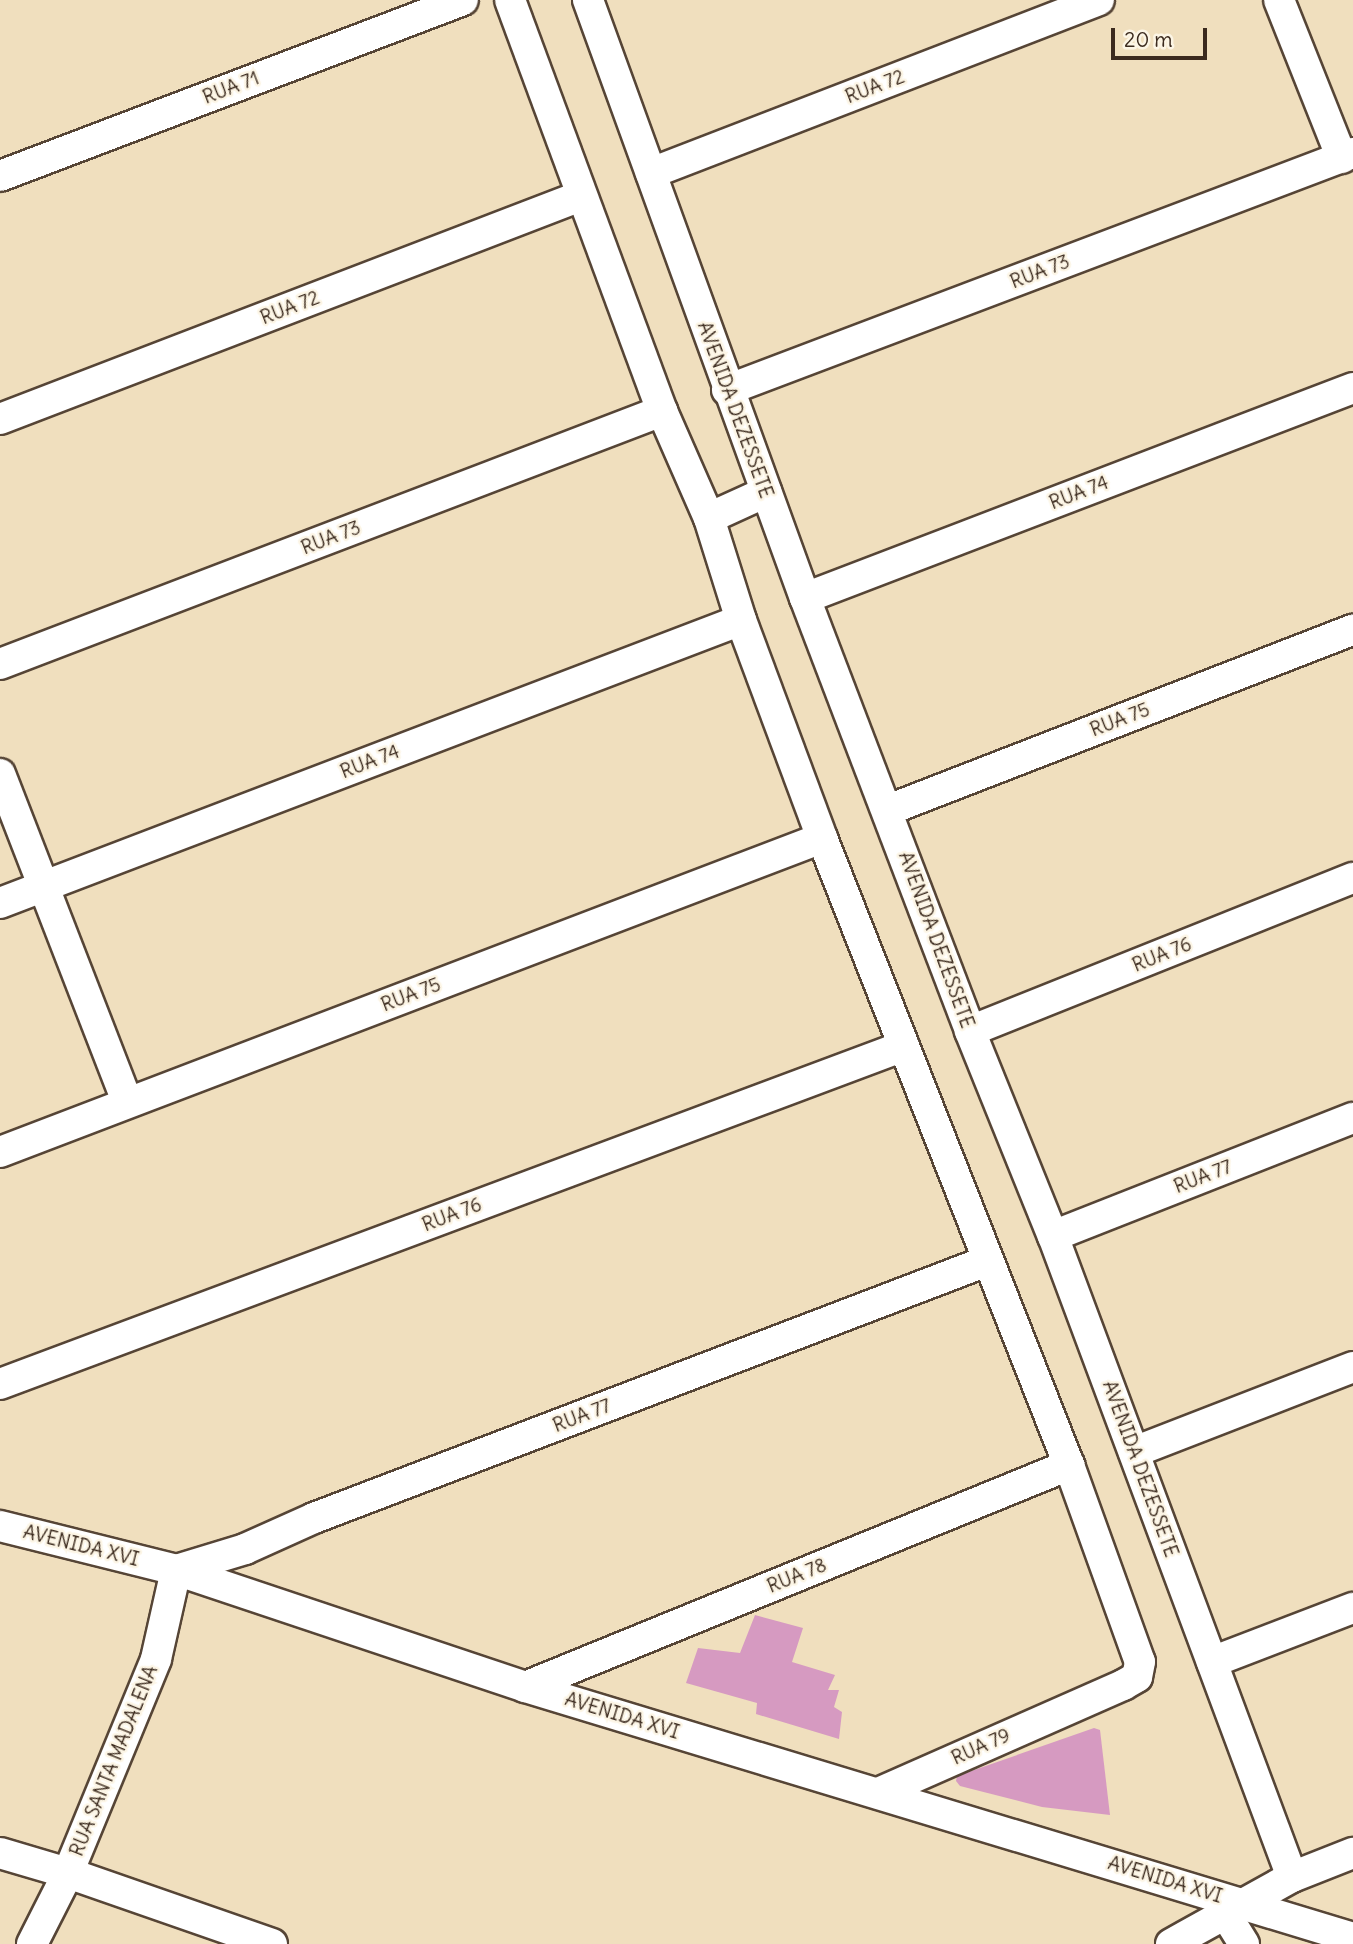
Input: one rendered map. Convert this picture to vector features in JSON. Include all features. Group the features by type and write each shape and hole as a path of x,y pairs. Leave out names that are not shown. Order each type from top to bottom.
{"street":[{"name":"RUA 71","path":"0,176 463,0"},
{"path":"510,0 662,411 709,518 741,620 822,838 1069,1465"},
{"name":"AVENIDA DEZESSETE","path":"588,0 727,390 805,598 970,1031 1053,1236 1292,1877"},
{"name":"RUA 72","path":"651,173 1100,0"},
{"path":"1279,0 1347,156"},
{"name":"RUA 73","path":"727,390 1347,156"},
{"name":"RUA 72","path":"0,419 581,196"},
{"name":"RUA 74","path":"805,598 1353,388"},
{"name":"RUA 73","path":"0,664 662,411"},
{"path":"709,518 766,492"},
{"name":"RUA 74","path":"0,903 741,620"},
{"name":"RUA 75","path":"888,810 1353,630"},
{"path":"0,774 127,1102"},
{"name":"RUA 75","path":"0,1152 822,838"},
{"name":"RUA 76","path":"970,1031 1353,878"},
{"name":"RUA 76","path":"0,1384 904,1046"},
{"name":"RUA 77","path":"1053,1236 1353,1118"},
{"name":"RUA 77","path":"176,1570 245,1549 314,1518 987,1261"},
{"path":"1134,1452 1353,1367"},
{"name":"RUA 78","path":"525,1687 1069,1465"},
{"name":"RUA 79","path":"878,1793 1134,1680 1140,1670 1138,1656 1069,1465"},
{"name":"AVENIDA XVI","path":"0,1526 176,1570 525,1687 878,1793 1235,1910 1353,1938"},
{"name":"RUA SANTA MADALENA","path":"32,1944 68,1872 156,1659 176,1570"},
{"path":"1212,1662 1353,1608"},
{"path":"0,1853 68,1872 272,1944"},
{"path":"1171,1944 1292,1877 1353,1853"},
{"path":"1235,1910 1244,1944"}],"building":[{"path":"755,1615 803,1628 792,1662 835,1675 828,1690 839,1690 834,1707 842,1712 839,1739 756,1714 757,1703 686,1683 698,1648 740,1653"},
{"path":"1094,1728 1100,1730 1110,1815 1042,1807 960,1786 956,1781 957,1776"}]}
